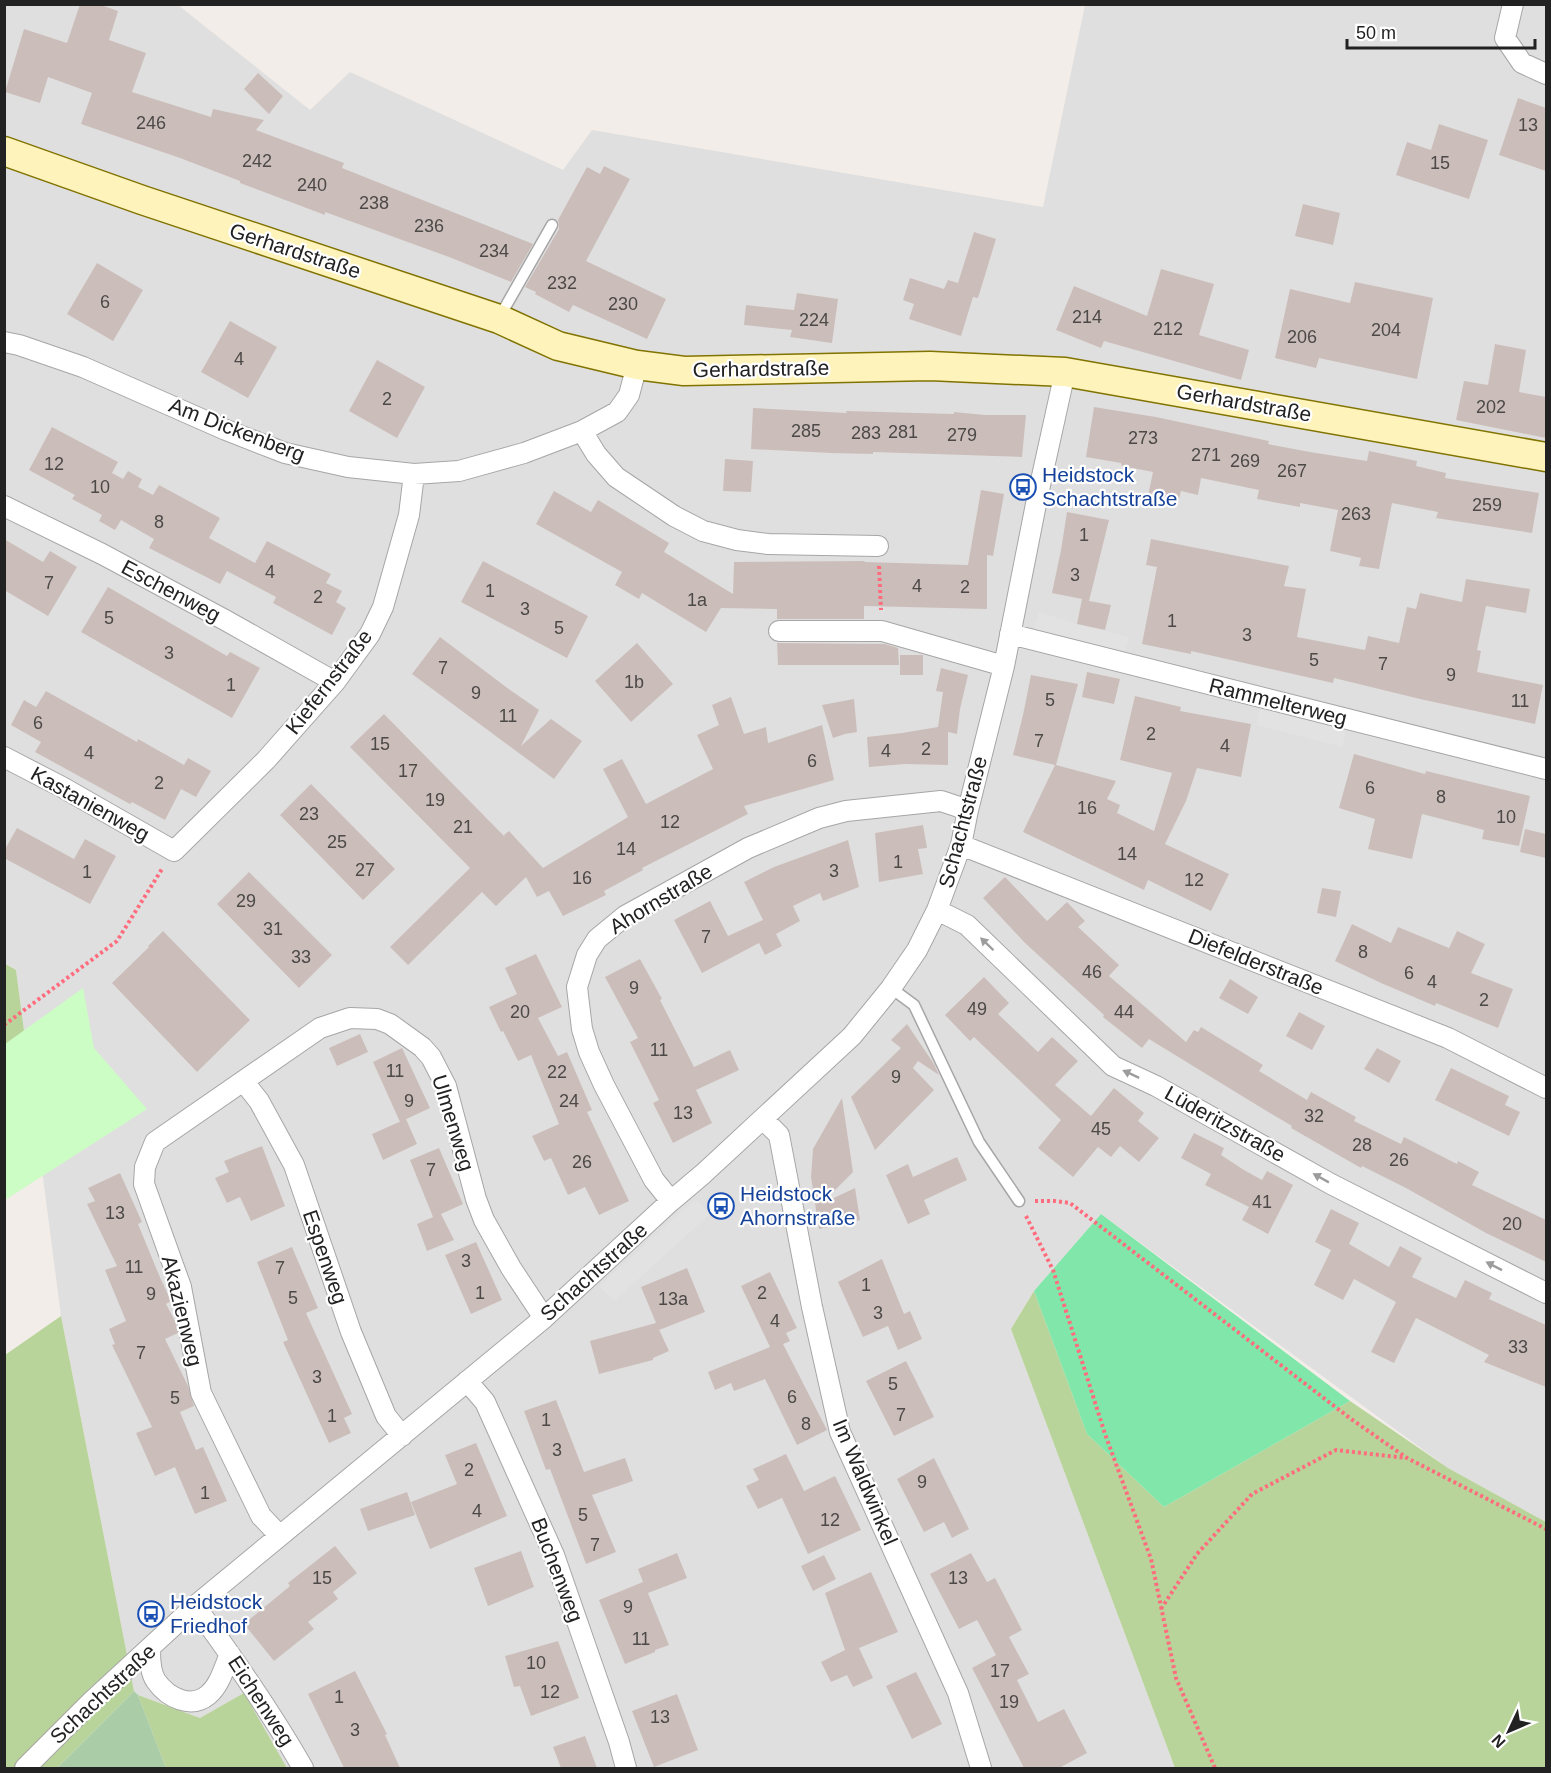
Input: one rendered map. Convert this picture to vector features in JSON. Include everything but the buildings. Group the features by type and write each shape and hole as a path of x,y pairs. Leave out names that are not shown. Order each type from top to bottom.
{"street":[{"path":"1513,4 1505,38 1522,63 1546,74"},
{"name":"Gerhardstraße","path":"4,151 142,201 499,319 558,346 637,365 684,370 930,366 1065,372 1546,457"},
{"name":"Am Dickenberg","path":"4,342 83,367 226,430 285,453 348,466 414,474 459,471 525,453 582,431 617,412 629,394 637,365"},
{"name":"Schachtstraße","path":"26,1768 92,1701 150,1650 195,1606 544,1318 852,1036 891,988 917,950 937,910 961,845 1004,666 1065,372"},
{"path":"582,431 596,454 616,477 674,516 704,531 737,540 768,544 878,546"},
{"name":"Kiefernstraße","path":"174,851 266,760 335,682 370,634 383,607 409,515 414,474"},
{"name":"Eschenweg","path":"4,506 102,554 335,682"},
{"path":"779,631 882,631 1004,666"},
{"name":"Rammelterweg","path":"1010,634 1546,769"},
{"name":"Kastanienweg","path":"4,757 62,787 174,851"},
{"name":"Ahornstraße","path":"671,1201 654,1180 604,1085 589,1052 582,1029 577,987 587,955 597,939 625,916 748,848 819,818 846,812 941,801 968,810"},
{"name":"Diefelderstraße","path":"961,845 1448,1038 1546,1088"},
{"name":"Lüderitzstraße","path":"937,910 967,925 1113,1066 1156,1086 1330,1184 1546,1293"},
{"name":"Ulmenweg","path":"244,1082 287,1049 320,1028 350,1018 377,1019 390,1024 422,1047 431,1057 446,1086 476,1199 484,1220 511,1268 544,1318"},
{"name":"Espenweg","path":"244,1082 259,1101 294,1165 351,1332 386,1416 402,1436"},
{"name":"Akazienweg","path":"244,1082 155,1142 145,1167 144,1184 181,1287 201,1393 261,1516 280,1536"},
{"name":"Im Waldwinkel","path":"763,1119 779,1135 812,1307 840,1432 958,1694 981,1768"},
{"name":"Buchenweg","path":"467,1381 485,1402 554,1555 626,1768"},
{"name":"Eichenweg","path":"195,1606 230,1654 303,1768"},
{"path":"150,1650 151,1668 156,1681 173,1697 187,1702 198,1701 209,1694 218,1683 230,1654"}],"lane":[{"path":"499,319 552,225"},
{"path":"891,988 914,1005 979,1142 1019,1202"}],"path":[{"path":"878,546 882,631"},
{"path":"4,1025 117,941 174,851"},
{"path":"1215,1768 1176,1678 1152,1559 1105,1434 1053,1270 1019,1202 1070,1203 1342,1412 1407,1458 1546,1528"},
{"path":"1161,1610 1197,1554 1252,1494 1336,1450 1407,1458"}],"shaded area":[{"path":"4,5 178,5 310,110 350,72 563,170 592,130 1043,207 1085,5 1546,5 1546,1522 1448,1468 1101,1214 1034,1291 1011,1329 1175,1768 287,1768 244,1694 200,1718 138,1695 134,1691 61,1316 16,970 5,963"},
{"path":"1039,612 1129,637 1123,658 1033,633"},
{"path":"1260,708 1346,730 1342,747 1256,725"},
{"path":"696,1199 710,1214 614,1301 599,1286"}],"green space":[{"path":"4,963 16,970 28,1061 4,1070"},
{"path":"83,988 94,1048 147,1109 5,1200 5,1044"},
{"path":"1101,1214 1350,1401 1164,1507 1087,1434 1034,1291"},
{"path":"1034,1291 1087,1434 1164,1507 1350,1401 1448,1468 1546,1522 1546,1768 1175,1768 1011,1329"},
{"path":"61,1316 134,1691 57,1768 5,1768 5,1355"},
{"path":"134,1691 138,1695 166,1768 57,1768"},
{"path":"244,1693 287,1768 166,1768 138,1695 200,1718"}],"place":[{"name":"Heidstock Schachtstraße","path":"1023,487"},
{"name":"Heidstock Ahornstraße","path":"721,1206"},
{"name":"Heidstock Friedhof","path":"151,1614"}]}
